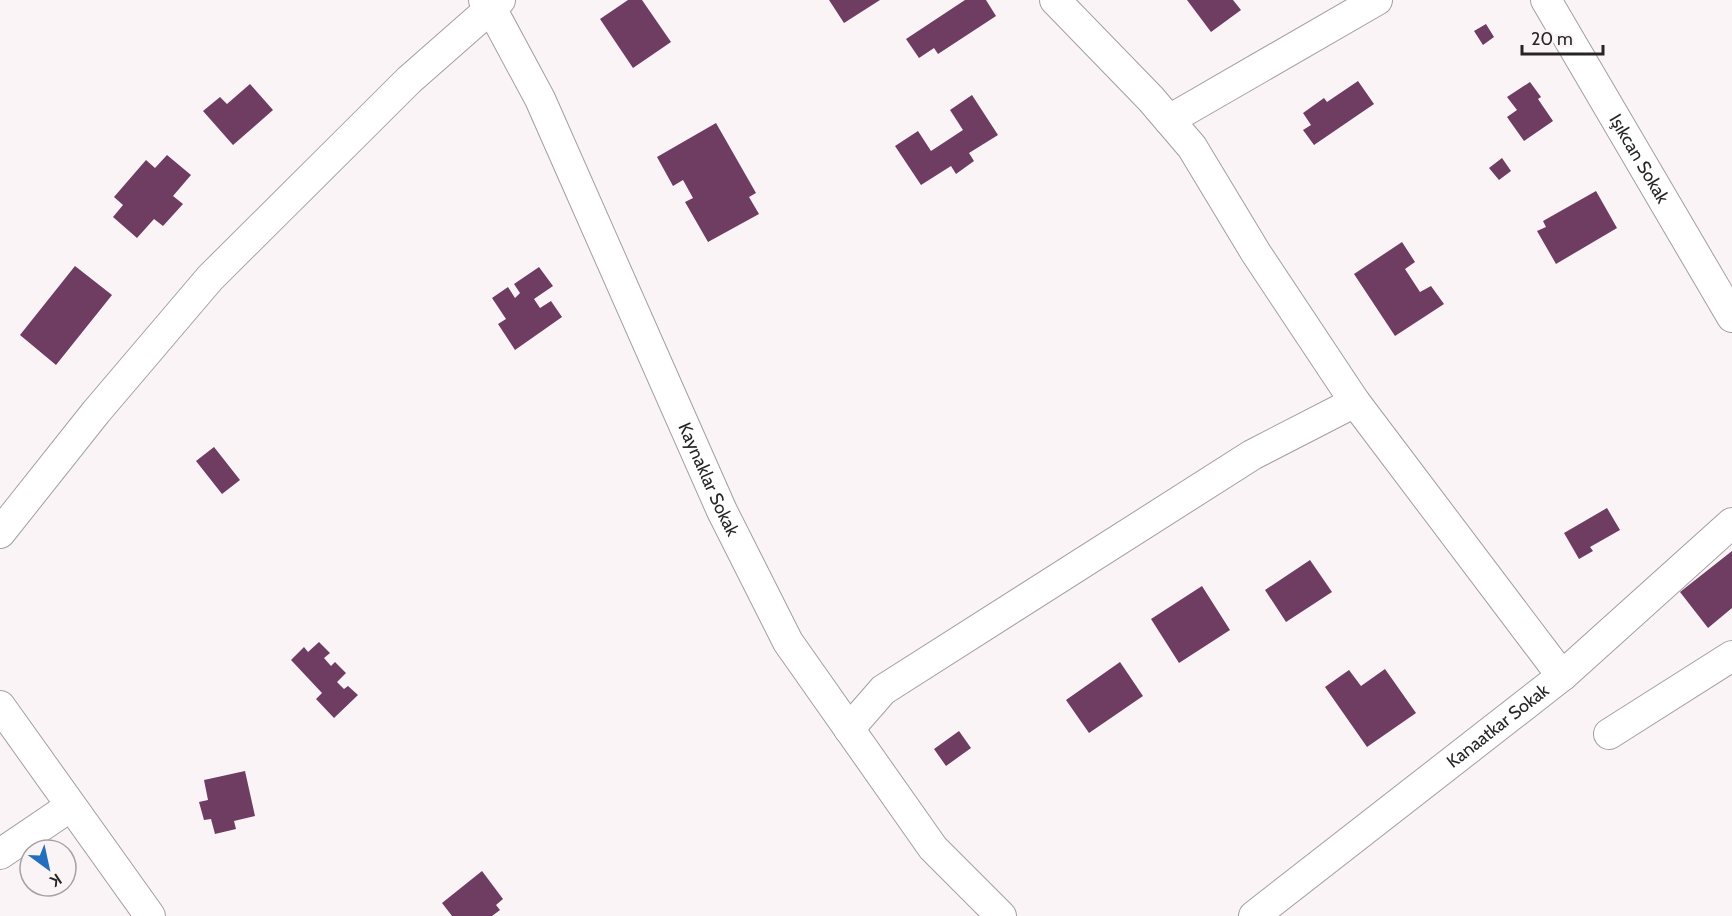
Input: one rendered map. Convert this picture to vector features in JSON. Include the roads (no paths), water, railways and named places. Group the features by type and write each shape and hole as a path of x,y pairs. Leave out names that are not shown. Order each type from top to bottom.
{"street":[{"path":"1055,0 1106,51 1192,147 1256,253 1355,402 1562,676"},
{"path":"1169,120 1377,0"},
{"name":"Işıkcan Sokak","path":"1546,0 1732,317"},
{"path":"0,533 96,412 210,278 409,80 492,3"},
{"name":"Kaynaklar Sokak","path":"492,3 540,99 732,531 788,642 933,848 1001,916"},
{"path":"849,729 883,690 1252,455 1355,402"},
{"name":"Kanaatkar Sokak","path":"1254,916 1562,676 1732,524"},
{"path":"1609,734 1732,656"},
{"path":"0,706 150,916"},
{"path":"0,854 71,806"}]}
